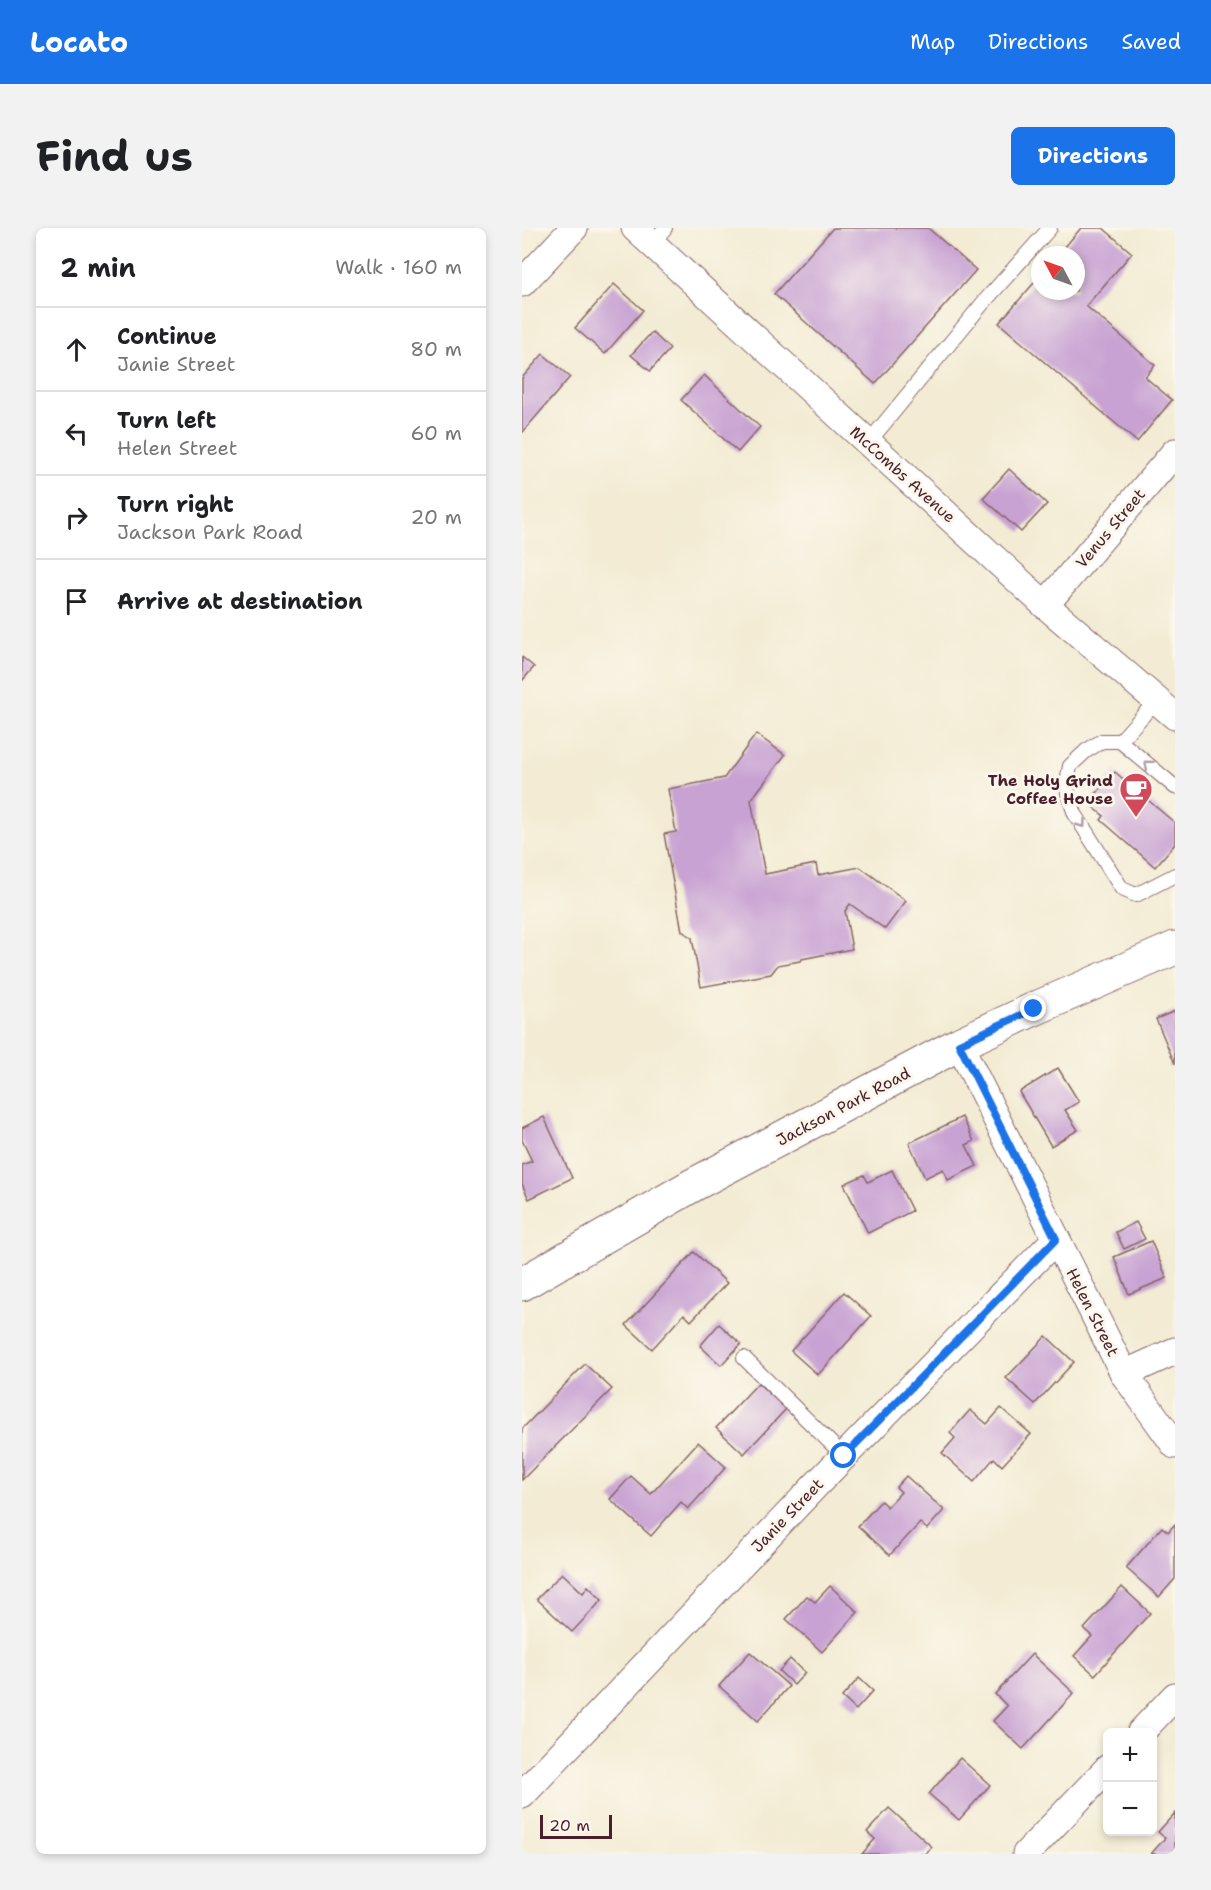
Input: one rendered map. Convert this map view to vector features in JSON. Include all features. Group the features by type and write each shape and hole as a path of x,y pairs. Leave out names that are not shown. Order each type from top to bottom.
{"main road":[{"name":"Jackson Park Road","path":"522,1284 693,1185 959,1044 1175,948"}],"street":[{"path":"522,283 574,228"},
{"name":"McCombs Avenue","path":"650,233 868,443 1045,605 1166,708"},
{"name":"Venus Street","path":"1045,605 1175,452"},
{"name":"Helen Street","path":"959,1044 1124,1374 1175,1445"},
{"name":"Janie Street","path":"522,1796 844,1456 1056,1239"},
{"path":"1124,1374 1175,1351"},
{"path":"1145,1728 1175,1696"},
{"path":"1026,1854 1103,1772"}],"lane":[{"path":"868,443 983,303 1050,228"},
{"path":"1166,708 1120,741 1102,741 1086,751 1070,766 1067,782 1068,794 1075,814 1122,889 1136,895 1175,875"},
{"path":"1120,741 1175,787"},
{"path":"744,1358 844,1456"}],"building":[{"path":"833,228 928,228 976,270 875,384 774,294"},
{"path":"1081,228 1103,228 1132,253 1086,306 1155,365 1145,377 1172,400 1137,442 999,323 1031,286 1031,300 1085,300 1085,246 1066,246"},
{"path":"614,284 643,310 605,354 575,328"},
{"path":"652,332 670,349 650,371 631,355"},
{"path":"543,354 570,377 522,433 522,378"},
{"path":"704,375 760,427 738,452 681,400"},
{"path":"1009,469 1047,504 1021,532 983,498"},
{"path":"522,657 534,667 522,681"},
{"path":"756,734 785,755 751,800 765,874 816,864 818,875 860,867 906,901 885,929 850,904 845,911 852,949 778,965 771,974 701,987 692,938 682,931 664,834 676,832 668,789 724,778"},
{"name":"The Holy Grind Coffee House","path":"1115,772 1175,823 1175,844 1155,867 1101,820 1104,816 1088,803"},
{"path":"1175,1011 1175,1064 1156,1019"},
{"path":"1058,1068 1079,1102 1065,1110 1078,1130 1051,1146 1019,1092"},
{"path":"544,1117 572,1178 529,1199 522,1184 522,1165 532,1161 522,1140 522,1128"},
{"path":"962,1117 974,1141 966,1145 977,1166 948,1180 943,1169 925,1178 909,1143"},
{"path":"892,1170 912,1211 868,1233 844,1184 864,1175 868,1182"},
{"path":"1136,1222 1145,1239 1124,1249 1116,1232"},
{"path":"1151,1241 1167,1278 1129,1294 1114,1257"},
{"path":"694,1252 727,1283 691,1321 684,1314 652,1349 626,1325"},
{"path":"844,1292 871,1316 818,1375 791,1351"},
{"path":"719,1324 741,1344 721,1365 700,1346"},
{"path":"1046,1336 1074,1362 1035,1404 1006,1378"},
{"path":"585,1364 612,1389 522,1480 522,1429"},
{"path":"758,1383 786,1409 744,1454 716,1428"},
{"path":"1001,1408 1031,1434 1002,1466 994,1458 974,1482 942,1453 955,1438 950,1433 970,1410 987,1424"},
{"path":"698,1442 726,1467 688,1509 681,1502 651,1536 610,1499 631,1476 651,1494"},
{"path":"906,1476 944,1510 927,1529 920,1523 890,1555 858,1526 881,1501 887,1507 901,1492 896,1487"},
{"path":"1175,1524 1175,1579 1159,1597 1126,1568 1162,1527 1168,1532"},
{"path":"562,1573 583,1593 588,1586 602,1600 572,1632 537,1599"},
{"path":"830,1586 858,1612 822,1652 786,1619 807,1596 815,1602"},
{"path":"1122,1587 1150,1613 1095,1675 1074,1656 1092,1636 1084,1629"},
{"path":"750,1652 789,1686 758,1721 719,1686"},
{"path":"1032,1654 1074,1693 1023,1749 993,1721 1007,1706 995,1694"},
{"path":"790,1659 805,1673 794,1685 779,1671"},
{"path":"859,1678 873,1691 856,1710 842,1697"},
{"path":"960,1758 990,1785 959,1820 929,1794"},
{"path":"889,1808 932,1847 925,1854 862,1854 875,1839 867,1832"},
{"path":"1175,1813 1175,1854 1151,1854 1165,1838 1158,1832"}],"place":[{"name":"The Holy Grind Coffee House","path":"1136,818"}],"route":[{"path":"844,1456 1056,1239 959,1044 1034,1009"}]}
